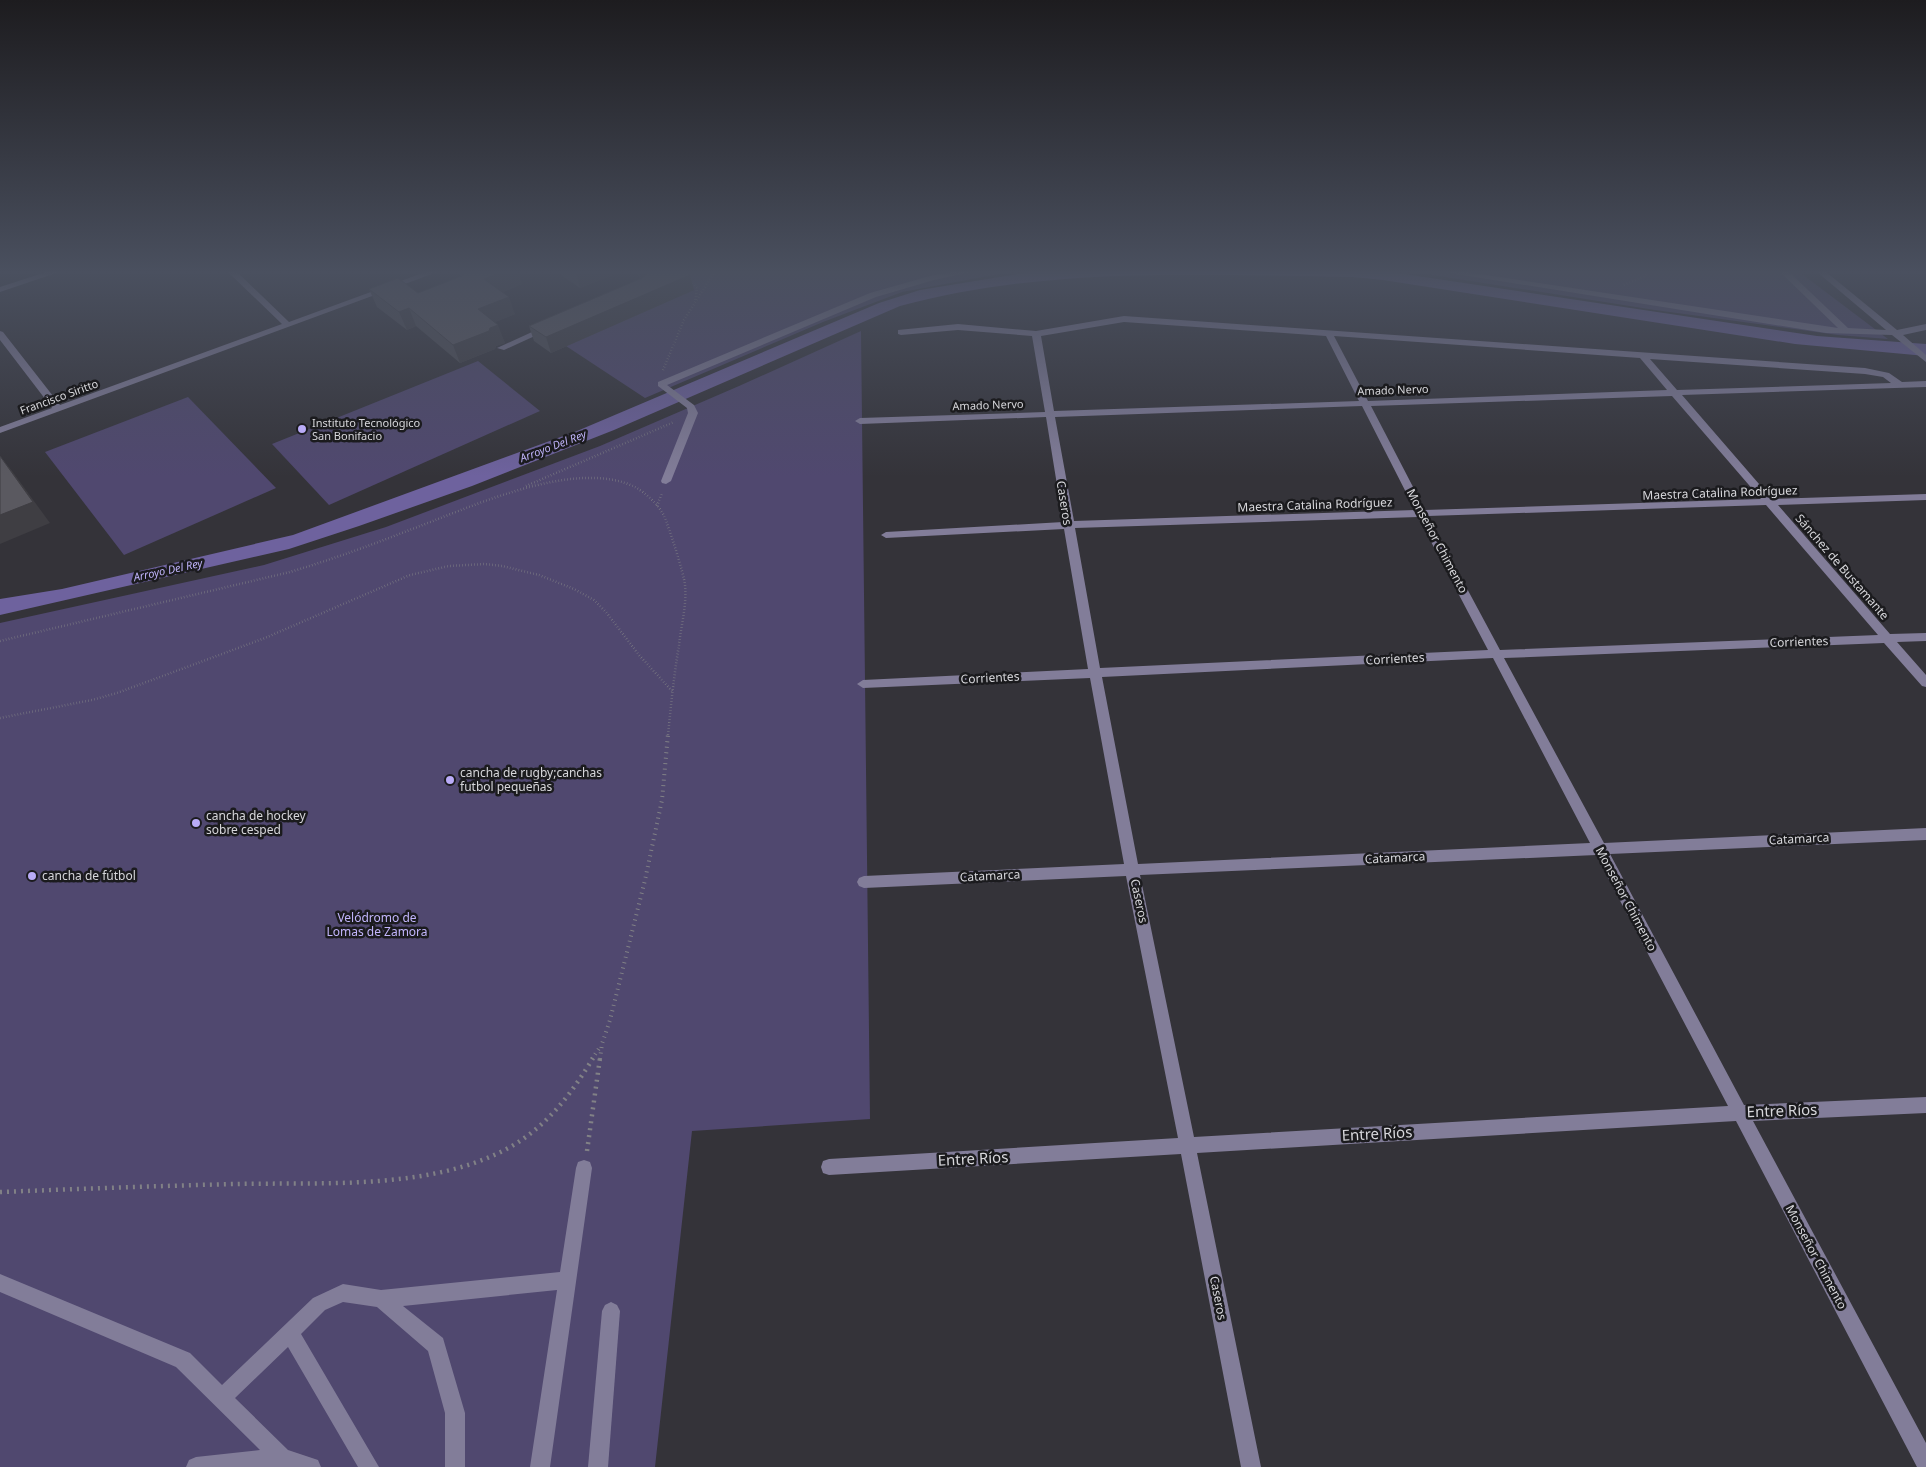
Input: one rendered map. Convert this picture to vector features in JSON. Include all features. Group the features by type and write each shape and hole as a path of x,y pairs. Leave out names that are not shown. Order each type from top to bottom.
{"street":[{"path":"4,339 58,409"},
{"name":"Francisco Siritto","path":"0,430 248,339"},
{"path":"501,348 521,339"},
{"path":"666,481 692,410 663,385 769,339"},
{"name":"Caseros","path":"1037,339 1068,525 1132,870 1189,1146 1251,1467"},
{"name":"Monseñor Chimento","path":"1332,339 1496,654 1926,1463"},
{"path":"1414,339 1870,371 1886,375 1900,385"},
{"path":"1904,339 1926,358"},
{"name":"Sánchez de Bustamante","path":"1641,354 1926,682"},
{"name":"Amado Nervo","path":"860,421 1363,402 1675,394 1926,384"},
{"name":"Maestra Catalina Rodríguez","path":"886,535 1068,525 1926,498"},
{"name":"Corrientes","path":"863,684 1496,654 1926,637"},
{"name":"Catamarca","path":"864,882 1926,834"},
{"name":"Entre Ríos","path":"829,1167 1739,1113 1926,1105"},
{"path":"540,1467 584,1168"},
{"path":"222,1398 319,1304 343,1293 381,1299 568,1280"},
{"path":"0,1283 183,1360 286,1462"},
{"path":"381,1299 436,1345 455,1413 455,1467"},
{"path":"598,1467 611,1311"},
{"path":"290,1332 369,1467"},
{"path":"196,1467 286,1462 311,1467"}],"path":[{"path":"663,385 663,371 676,339"},
{"path":"0,640 290,572 345,555 518,489 628,443 692,410"},
{"path":"518,489 552,482 602,479 624,483 637,488 651,499 664,516 685,584 684,608 672,691 662,800 645,880 610,1020 602,1044 584,1168"},
{"path":"0,718 92,700 117,693 265,638 410,575 468,562 516,567 584,594 599,604 644,661 672,691"},
{"path":"0,1192 397,1179 476,1163 511,1146 546,1122 570,1094 602,1044"}],"green space":[{"path":"581,339 782,339 645,398 566,346"},
{"name":"Velódromo de Lomas de Zamora","path":"842,339 861,339 870,1119 692,1131 655,1467 0,1467 0,623 264,565 386,527 600,446"},
{"path":"478,361 540,411 329,505 272,444"},
{"path":"188,397 276,488 124,555 45,452"}],"water":[{"name":"Arroyo Del Rey","path":"793,339 823,339 614,430 472,486 359,526 289,549 0,615 0,599 62,589 293,535 577,431"},
{"path":"1766,339 1864,339 1926,344 1926,356 1795,344"}],"building":[{"path":"446,339 467,339 453,345"},
{"path":"0,456 33,502 0,515"}],"place":[{"name":"Instituto Tecnológico San Bonifacio","path":"302,429"},
{"name":"cancha de rugby;canchas futbol pequeñas","path":"450,780"},
{"name":"cancha de hockey sobre cesped","path":"196,823"},
{"name":"cancha de fútbol","path":"32,876"}]}
